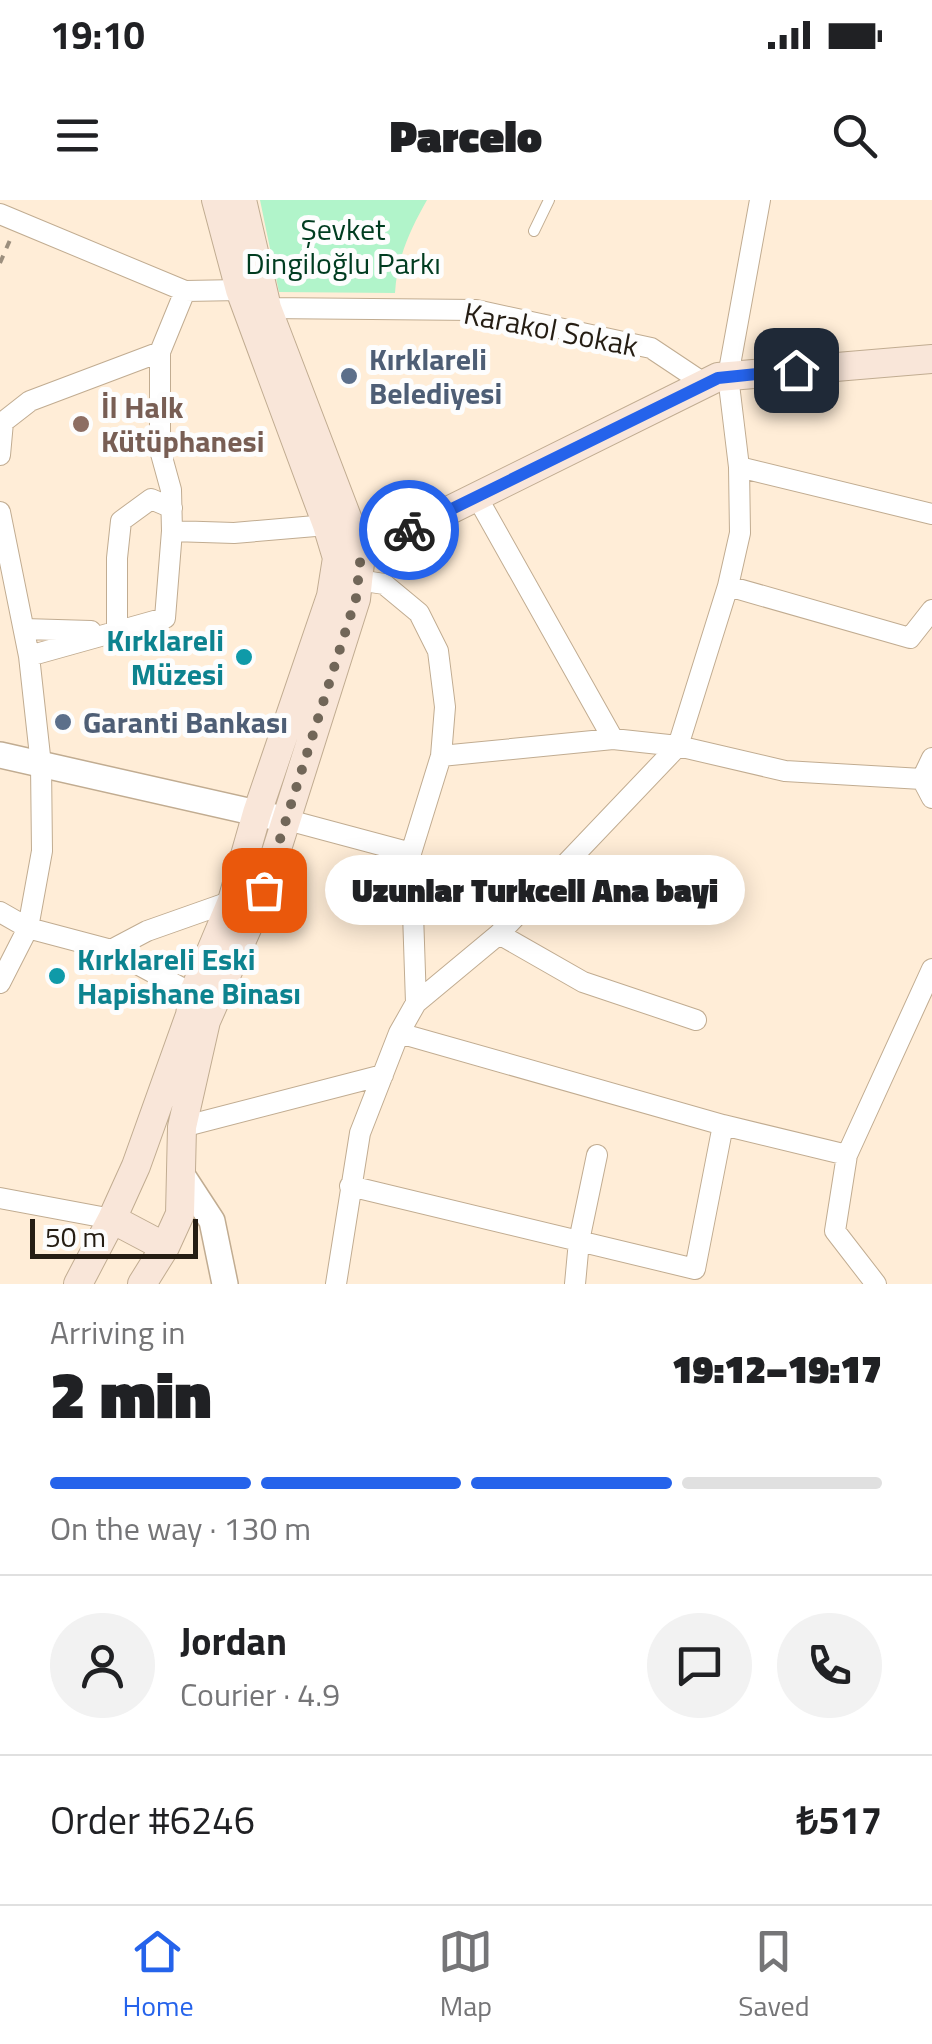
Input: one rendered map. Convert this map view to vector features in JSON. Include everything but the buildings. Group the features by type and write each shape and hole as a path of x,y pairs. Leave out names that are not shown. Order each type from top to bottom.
{"main road":[{"path":"216,200 240,290 327,524 348,567"},
{"path":"78,1284 136,1166 194,994 271,816 356,598 267,308 242,200"},
{"path":"348,567 477,497 717,380 932,359"},
{"path":"142,1284 180,1214 182,1127 206,1021 264,890 271,816"},
{"path":"136,1166 182,1175"},
{"path":"112,1220 165,1247"}],"street":[{"path":"336,1284 360,1132 399,1033 416,1004 499,934 678,746 728,586 740,533 739,466 717,380 760,200"},
{"path":"0,214 185,290 240,290 267,308"},
{"path":"29,656 165,618 172,508 160,450 160,352 185,290"},
{"name":"Karakol Sokak","path":"267,308 476,310 651,348 717,380"},
{"path":"0,455 3,422 30,401 160,352"},
{"path":"739,466 932,514"},
{"path":"477,497 613,739"},
{"path":"118,632 121,521 151,499 172,508"},
{"path":"0,512 29,656 41,765 42,852 28,928 0,983"},
{"path":"172,531 234,533 327,524"},
{"path":"348,567 384,584 418,613 438,652 445,707 441,756 411,853 416,1004"},
{"path":"728,586 910,638 932,610"},
{"path":"24,629 118,632"},
{"path":"441,756 613,739 678,746 785,771 927,788 932,758"},
{"path":"0,755 271,816 411,853"},
{"path":"111,950 146,931 232,901"},
{"path":"0,912 28,928 111,950 194,994"},
{"path":"499,934 584,982 696,1020"},
{"path":"876,1284 835,1231 848,1156 932,969"},
{"path":"399,1033 723,1125 848,1156"},
{"path":"182,1127 382,1075"},
{"path":"350,1186 695,1269 723,1125"},
{"path":"575,1284 579,1241 597,1155"},
{"path":"182,1175 212,1221 225,1284"},
{"path":"0,1198 112,1220"}],"lane":[{"path":"534,231 548,200"}],"green space":[{"name":"Şevket Dingiloğlu Parkı","path":"260,200 427,200 405,245 395,293 279,292"}],"way so far":[{"path":"264,890 356,598 361,554 409,530"}],"place":[{"name":"Kırklareli Belediyesi","path":"349,376"},
{"name":"İl Halk Kütüphanesi","path":"81,424"},
{"name":"Kırklareli Müzesi","path":"244,657"},
{"name":"Garanti Bankası","path":"63,722"},
{"name":"Uzunlar Turkcell Ana bayi","path":"264,890"},
{"name":"Kırklareli Eski Hapishane Binası","path":"57,976"}],"route":[{"path":"409,530 718,378 796,370"}]}
